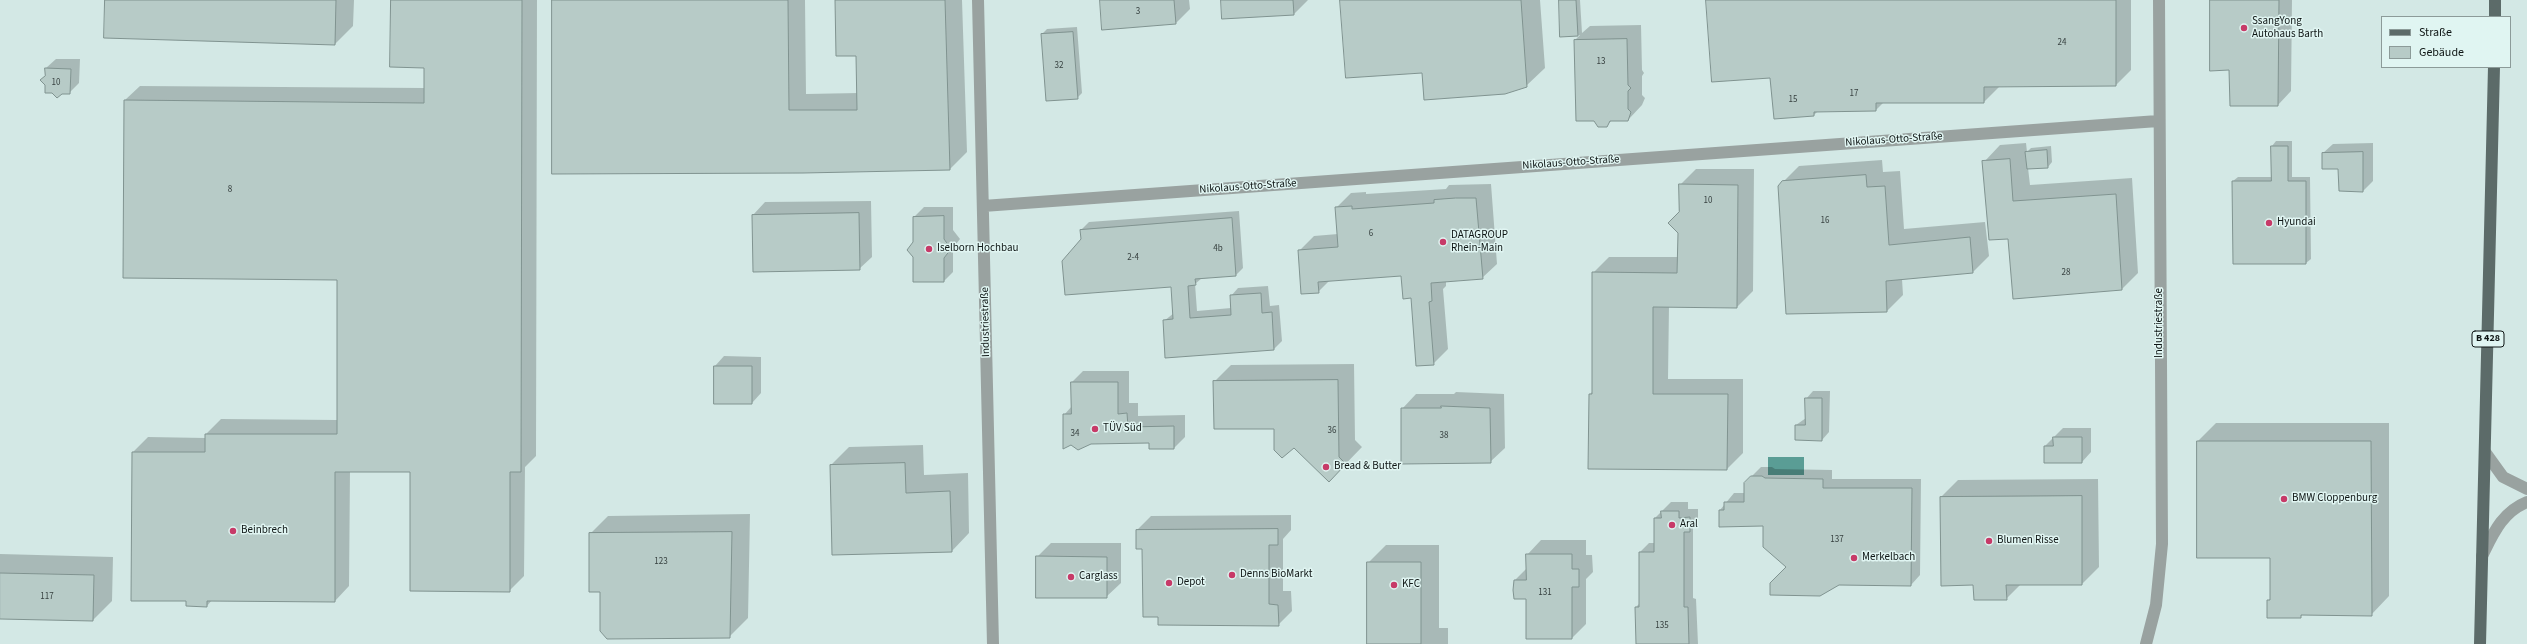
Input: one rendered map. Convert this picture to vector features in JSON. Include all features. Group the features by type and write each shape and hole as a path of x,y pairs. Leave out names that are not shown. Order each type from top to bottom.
{"main road":[{"path":"2494,16 2495,0"},
{"name":"B 428","path":"2480,644 2494,68"}],"street":[{"name":"Industriestraße","path":"978,0 993,644"},
{"name":"Industriestraße","path":"2146,644 2156,605 2162,544 2158,121 2159,0"},
{"name":"Nikolaus-Otto-Straße","path":"983,206 2158,121"},
{"path":"2485,452 2503,477 2527,490"},
{"path":"2482,556 2498,524 2519,505 2527,502"}],"water":[{"path":"1768,457 1804,457 1804,475 1768,475"}],"building":[{"path":"105,0 336,0 335,45 104,38"},
{"path":"391,0 522,0 521,472 510,472 510,592 410,591 410,472 335,472 335,602 207,601 207,607 186,606 186,601 131,601 132,452 205,452 205,434 337,434 337,280 123,278 124,100 424,103 424,68 390,67"},
{"path":"552,0 788,0 789,110 857,110 856,56 836,56 835,0 945,0 950,170 803,173 552,174"},
{"path":"1100,0 1174,0 1176,24 1102,30"},
{"path":"1221,0 1293,0 1294,15 1222,19"},
{"path":"1340,0 1521,0 1527,87 1505,94 1424,100 1422,73 1346,78"},
{"path":"1559,0 1576,0 1578,36 1560,37"},
{"path":"1706,0 2116,0 2116,86 1984,87 1984,103 1876,103 1876,111 1814,112 1814,116 1774,119 1770,78 1712,82"},
{"path":"2210,0 2279,0 2278,106 2230,106 2229,70 2210,71"},
{"path":"1073,32 1078,99 1046,101 1041,34"},
{"path":"1627,39 1628,85 1631,88 1628,91 1628,109 1631,112 1628,121 1610,121 1607,127 1598,127 1594,121 1576,121 1574,40"},
{"path":"45,68 71,69 70,94 62,94 57,98 52,93 45,93 45,85 40,80 45,76"},
{"name":"Hyundai","path":"2271,146 2288,146 2288,181 2306,181 2306,264 2233,264 2232,181 2271,181"},
{"path":"2047,150 2048,168 2027,169 2025,152"},
{"path":"2363,152 2363,192 2339,191 2338,169 2322,169 2322,153"},
{"path":"2010,159 2013,201 2116,194 2122,290 2013,299 2008,239 1989,240 1982,161"},
{"path":"1866,175 1867,187 1885,186 1889,245 1970,237 1973,273 1886,281 1887,312 1786,314 1778,186 1782,181"},
{"path":"1679,184 1738,185 1737,308 1653,307 1653,394 1728,394 1727,470 1588,469 1589,394 1592,394 1592,272 1677,273 1678,233 1668,223 1679,212"},
{"path":"1476,198 1483,279 1431,283 1432,301 1429,302 1434,365 1416,366 1411,298 1403,299 1401,276 1318,282 1319,293 1301,294 1298,250 1338,247 1335,207 1352,206 1352,209 1434,203 1434,200"},
{"path":"859,213 860,270 753,272 752,215"},
{"name":"Iselborn Hochbau","path":"944,216 944,239 951,249 944,258 944,282 913,282 913,257 907,250 913,242 913,217"},
{"path":"1232,218 1236,276 1195,279 1196,285 1188,286 1190,318 1231,315 1230,295 1261,293 1262,313 1272,312 1274,350 1165,358 1163,320 1173,319 1171,287 1065,295 1062,261 1081,239 1080,230"},
{"path":"714,366 752,366 752,404 714,404"},
{"path":"1338,380 1339,457 1346,464 1329,482 1294,448 1282,458 1274,450 1274,429 1214,429 1213,381"},
{"path":"1071,382 1118,382 1118,414 1127,413 1128,427 1174,426 1174,449 1149,449 1149,443 1091,444 1078,450 1071,445 1063,449 1063,414 1071,414"},
{"path":"1805,398 1822,398 1822,441 1795,440 1795,425 1805,425"},
{"path":"1441,406 1490,408 1491,463 1401,464 1401,408 1441,408"},
{"path":"2053,437 2082,437 2082,463 2044,463 2044,446 2053,446"},
{"name":"BMW Cloppenburg","path":"2197,441 2371,441 2372,616 2301,615 2301,618 2267,618 2267,600 2270,600 2270,558 2197,558"},
{"path":"905,463 906,493 950,491 952,552 832,555 830,465"},
{"path":"1751,476 1762,476 1765,478 1823,479 1823,488 1912,488 1911,586 1839,585 1820,596 1770,595 1770,583 1786,567 1763,547 1763,526 1719,527 1719,510 1724,510 1724,502 1744,502 1744,483"},
{"name":"Blumen Risse","path":"2082,496 2082,585 2006,585 2007,600 1974,600 1973,585 1941,586 1940,497"},
{"path":"1661,511 1679,511 1679,518 1690,517 1690,532 1684,532 1684,607 1688,607 1689,644 1636,644 1635,607 1639,607 1639,552 1654,552 1654,518 1661,518"},
{"path":"1278,529 1278,545 1269,545 1269,604 1278,605 1279,626 1158,625 1158,617 1143,617 1142,549 1136,549 1136,530"},
{"path":"732,532 730,638 607,639 600,631 600,592 589,592 589,533"},
{"path":"1526,554 1572,554 1572,569 1579,569 1579,587 1572,587 1572,639 1526,639 1526,599 1514,599 1513,590 1514,580 1526,580"},
{"name":"Carglass","path":"1036,556 1107,557 1107,598 1036,598"},
{"name":"KFC","path":"1367,562 1421,562 1421,644 1367,644"},
{"path":"0,573 94,575 93,621 0,619"}],"place":[{"name":"SsangYong Autohaus Barth","path":"2244,28"},
{"name":"Hyundai","path":"2269,223"},
{"name":"DATAGROUP Rhein-Main","path":"1443,242"},
{"name":"Iselborn Hochbau","path":"929,249"},
{"name":"TÜV Süd","path":"1095,429"},
{"name":"Bread & Butter","path":"1326,467"},
{"name":"BMW Cloppenburg","path":"2284,499"},
{"name":"Aral","path":"1672,525"},
{"name":"Beinbrech","path":"233,531"},
{"name":"Blumen Risse","path":"1989,541"},
{"name":"Merkelbach","path":"1854,558"},
{"name":"Denns BioMarkt","path":"1232,575"},
{"name":"Carglass","path":"1071,577"},
{"name":"Depot","path":"1169,583"},
{"name":"KFC","path":"1394,585"}]}
